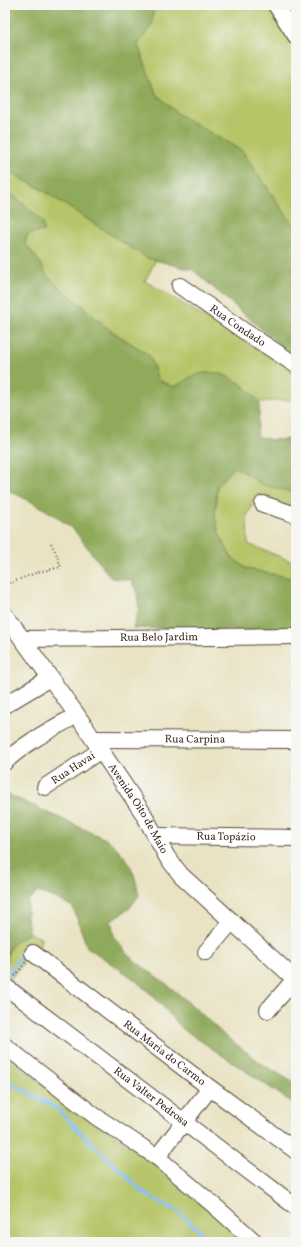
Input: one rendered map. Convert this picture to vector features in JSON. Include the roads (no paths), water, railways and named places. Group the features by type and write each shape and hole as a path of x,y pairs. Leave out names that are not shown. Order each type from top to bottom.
{"street":[{"path":"276,5 296,36"},
{"name":"Rua Condado","path":"180,286 296,365"},
{"path":"263,504 296,515"},
{"name":"Avenida Oito de Maio","path":"5,615 97,744 156,836 167,857 181,875 296,978"},
{"name":"Rua Belo Jardim","path":"22,639 296,636"},
{"path":"7,701 50,678"},
{"path":"5,762 16,752 39,736 77,715"},
{"name":"Rua Carpina","path":"97,744 296,740"},
{"name":"Rua Havaí","path":"45,787 97,744"},
{"name":"Rua Topázio","path":"156,836 296,838"},
{"path":"206,952 232,921"},
{"name":"Rua Maria do Carmo","path":"33,953 210,1088 296,1151"},
{"path":"268,1010 296,978"},
{"name":"Rua Valter Pedrosa","path":"6,987 296,1207"},
{"path":"5,1046 95,1116 156,1158 217,1208 255,1242"},
{"path":"156,1158 210,1088"}],"waterway":[{"path":"5,979 29,945"},
{"path":"5,1080 58,1109 144,1193 179,1212 211,1242"}]}
